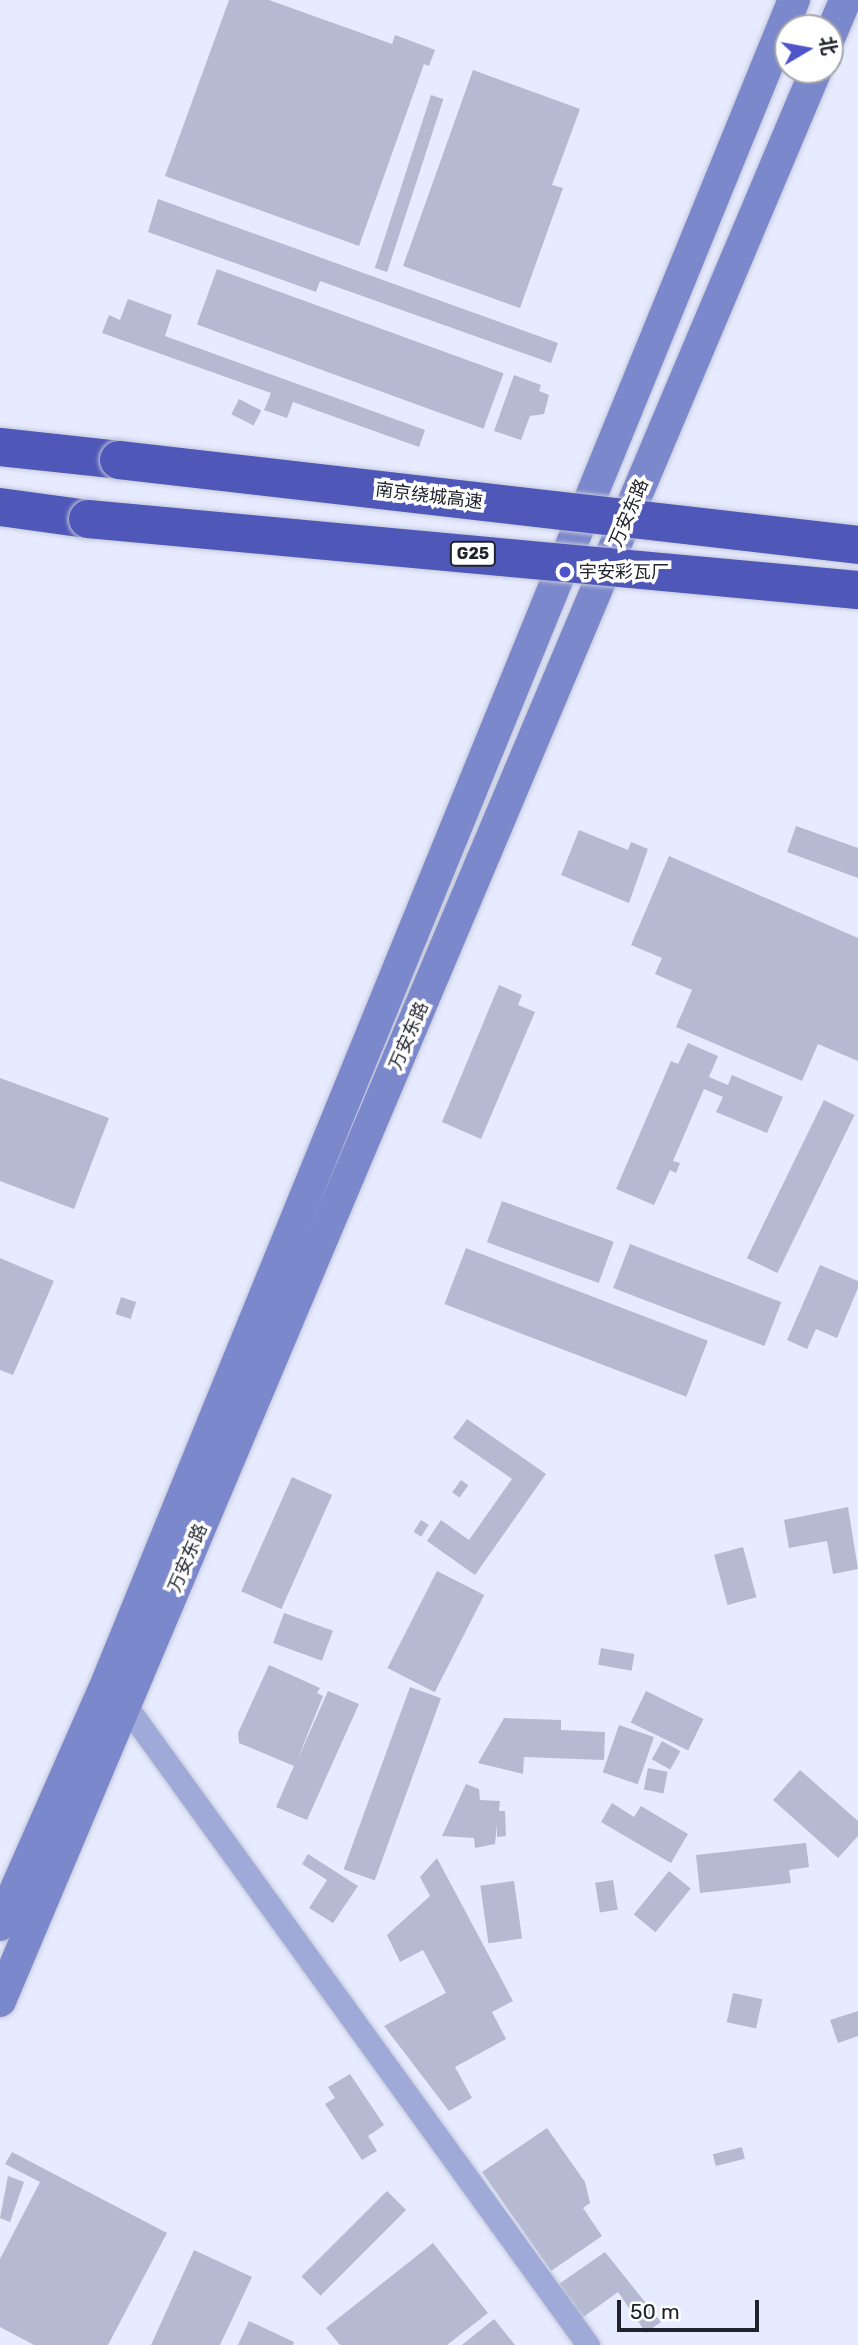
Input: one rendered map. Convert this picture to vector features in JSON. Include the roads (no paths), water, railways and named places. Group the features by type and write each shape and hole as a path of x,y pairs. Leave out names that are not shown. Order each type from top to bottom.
{"highway":[{"name":"南京绕城高速","path":"0,447 858,545"},
{"name":"G25","path":"0,507 88,519 858,590"}],"main road":[{"name":"万安东路","path":"0,2001 114,1699 794,0"},
{"name":"万安东路","path":"0,1924 114,1699 810,84"}],"street":[{"path":"114,1699 588,2345"}],"place":[{"name":"宇安彩瓦厂","path":"565,572"}]}
